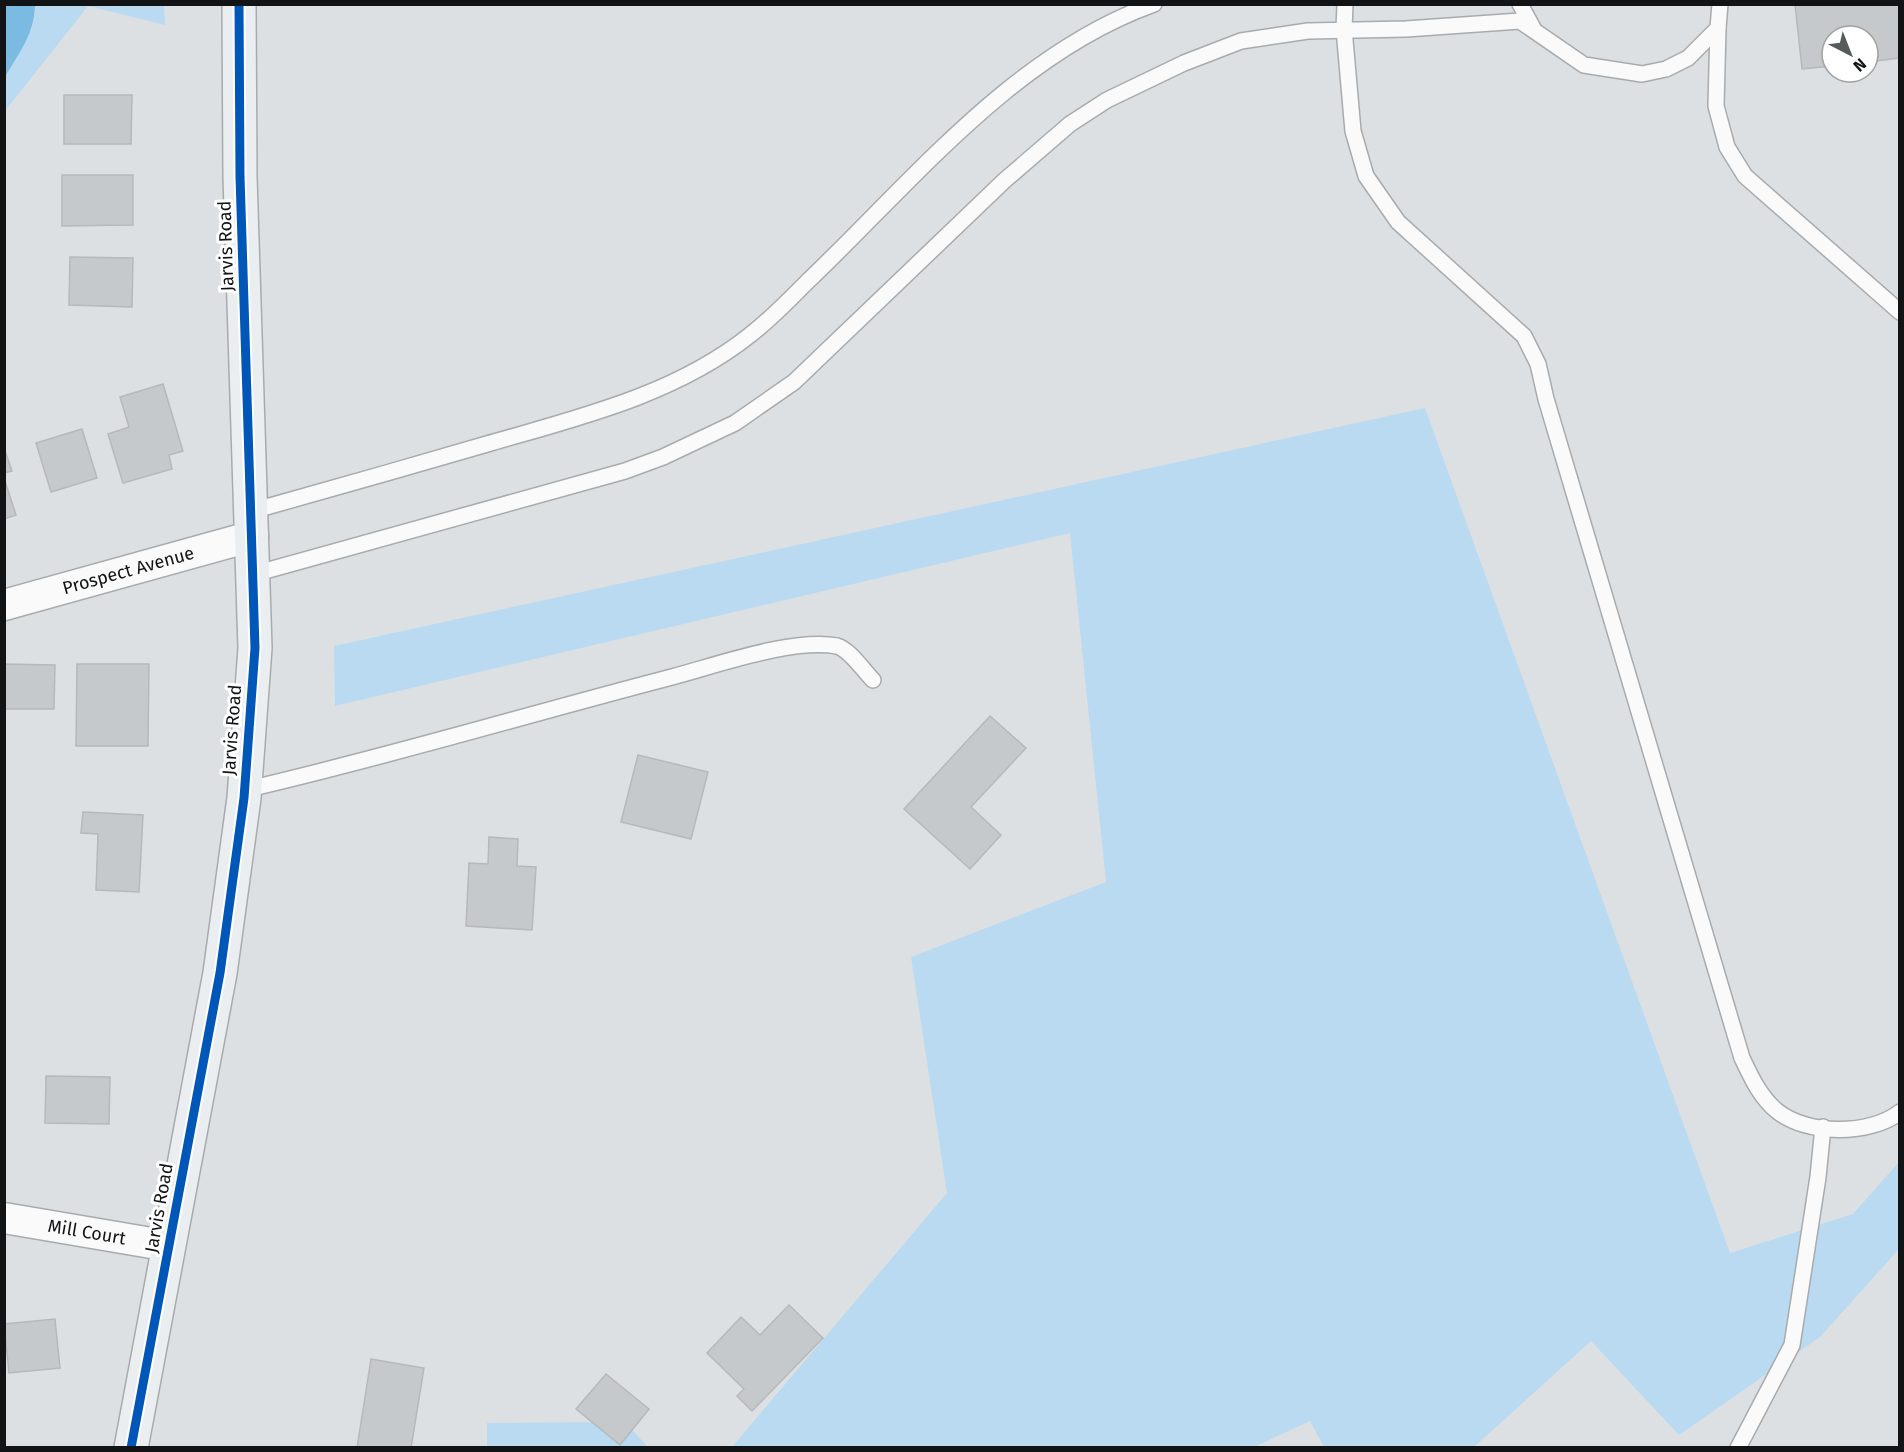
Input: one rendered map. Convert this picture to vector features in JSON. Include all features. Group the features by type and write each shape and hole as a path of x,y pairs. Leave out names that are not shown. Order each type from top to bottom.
{"street":[{"name":"Jarvis Road","path":"131,1448 220,973 244,790 255,648 253,523 240,177 239,4"},
{"name":"Prospect Avenue","path":"4,605 253,523"},
{"name":"Mill Court","path":"4,1218 169,1246"}],"lane":[{"path":"253,523 595,414 658,388 712,361 750,335 940,152 1020,80 1099,30 1154,4"},
{"path":"1345,4 1344,29 1353,131 1366,176 1398,222 1524,336 1538,364 1546,399 1742,1058 1756,1088 1777,1111 1797,1123 1852,1129 1875,1124 1899,1112"},
{"path":"1520,4 1536,33"},
{"path":"1720,4 1716,106 1727,147 1745,176 1899,312"},
{"path":"254,574 625,471 663,457 735,423 794,382 1005,180 1070,124 1151,77 1241,41 1308,30 1406,29 1520,21 1584,65 1642,74 1666,69 1688,58 1718,28"},
{"path":"244,790 348,767 567,704 773,651 817,644 840,647 873,680"},
{"path":"1738,1448 1792,1345 1818,1177 1823,1127"}],"shaded area":[{"path":"5,5 164,5 165,25 88,6 5,111"},
{"path":"1425,408 1730,1253 1853,1214 1899,1162 1899,1249 1820,1337 1679,1435 1591,1341 1474,1447 1324,1447 1310,1421 1252,1448 732,1447 947,1193 911,957 1106,882 1070,533 335,706 334,646"},
{"path":"625,1422 648,1447 487,1447 487,1423"}],"water":[{"path":"5,4 35,5 29,34 5,77"}],"building":[{"path":"1795,4 1900,4 1900,58 1880,60 1880,24 1820,24 1820,67 1802,69"},
{"path":"64,95 132,95 131,144 64,144"},
{"path":"62,175 133,175 133,225 62,226"},
{"path":"70,257 133,258 132,307 69,305"},
{"path":"163,384 183,451 169,455 172,469 123,483 108,434 129,427 120,397"},
{"path":"82,429 97,478 51,492 36,443"},
{"path":"4,448 12,471 4,473"},
{"path":"4,478 16,515 4,519"},
{"path":"4,664 55,665 54,709 4,709"},
{"path":"77,664 149,664 148,746 76,746"},
{"path":"990,716 1026,748 971,807 1001,835 970,869 904,809"},
{"path":"638,755 708,772 691,839 621,822"},
{"path":"83,812 143,815 139,892 96,890 98,834 81,833"},
{"path":"489,837 518,839 517,866 536,867 532,930 466,926 469,863 488,864"},
{"path":"46,1076 110,1077 109,1124 45,1123"},
{"path":"789,1305 823,1338 752,1411 737,1396 744,1389 707,1353 741,1317 760,1335"},
{"path":"55,1319 60,1368 9,1373 4,1324"},
{"path":"371,1359 424,1368 411,1448 357,1448"},
{"path":"606,1374 649,1409 620,1445 576,1409"}],"cycle path":[{"path":"131,1448 220,973 244,798 255,648 240,177 239,4"}]}
